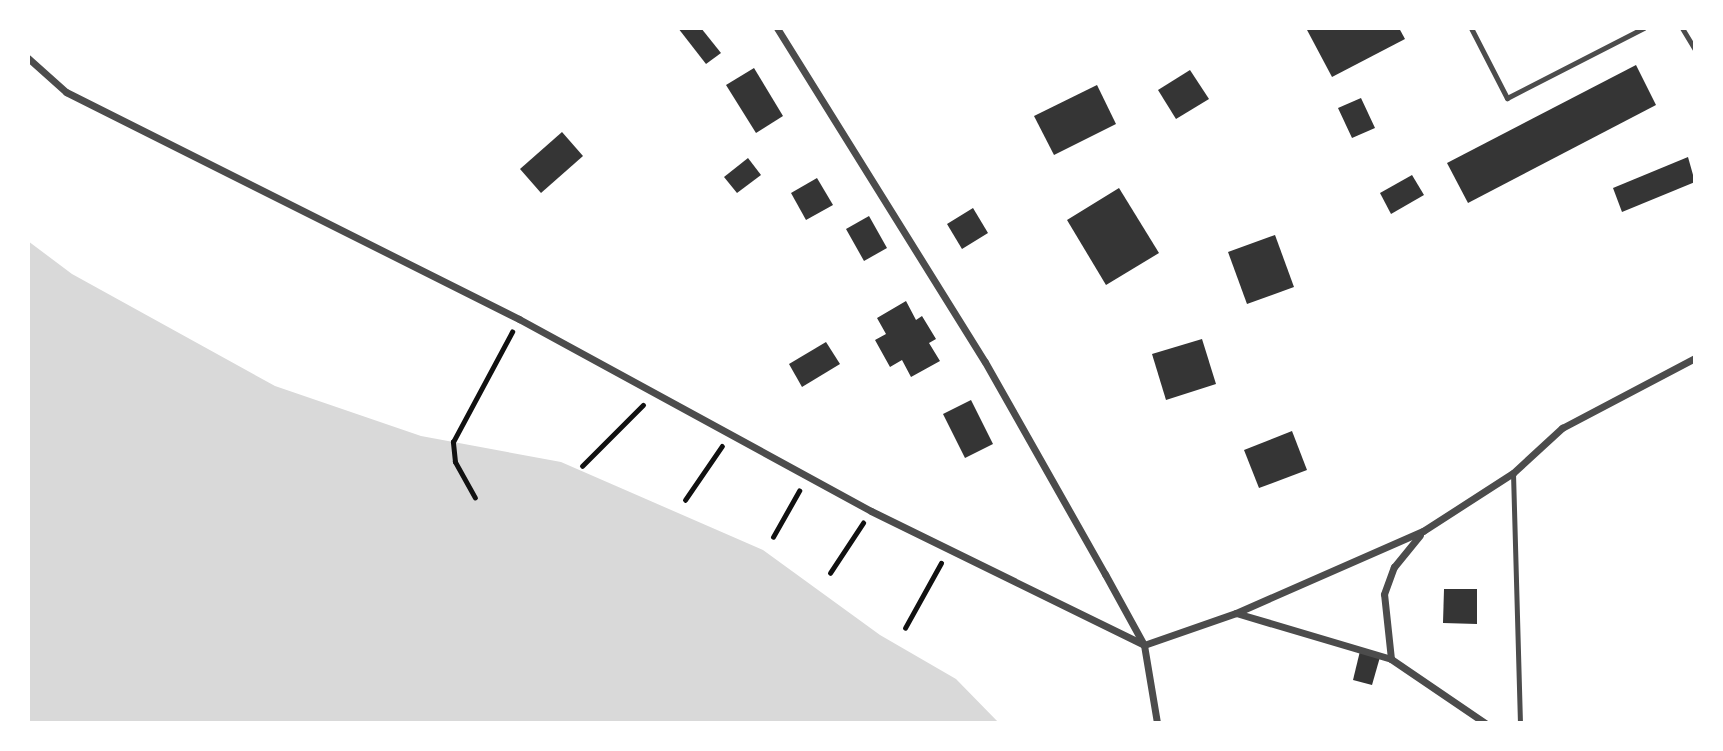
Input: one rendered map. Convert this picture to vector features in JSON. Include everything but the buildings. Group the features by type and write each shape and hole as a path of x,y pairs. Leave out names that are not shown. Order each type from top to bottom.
{"street":[{"path":"777,28 985,362 1144,645 1157,723"},
{"path":"28,58 66,92 519,319 656,392 807,478 947,550 1144,645 1236,612 1423,531 1513,473 1562,428 1695,358"},
{"path":"1391,659 1384,594 1394,568 1423,531"},
{"path":"1236,612 1391,659 1485,723"}],"lane":[{"path":"1471,28 1507,98 1644,28"},
{"path":"1682,28 1695,50"},
{"path":"1513,473 1520,723"}],"path":[{"path":"475,498 455,462 453,442 519,319"},
{"path":"582,466 656,392"},
{"path":"685,500 730,434"},
{"path":"773,537 807,478"},
{"path":"830,573 871,511"},
{"path":"905,628 930,590 947,550"}],"shaded area":[{"path":"28,241 72,274 275,386 421,436 561,462 763,550 880,635 956,679 999,723 28,723"}]}
